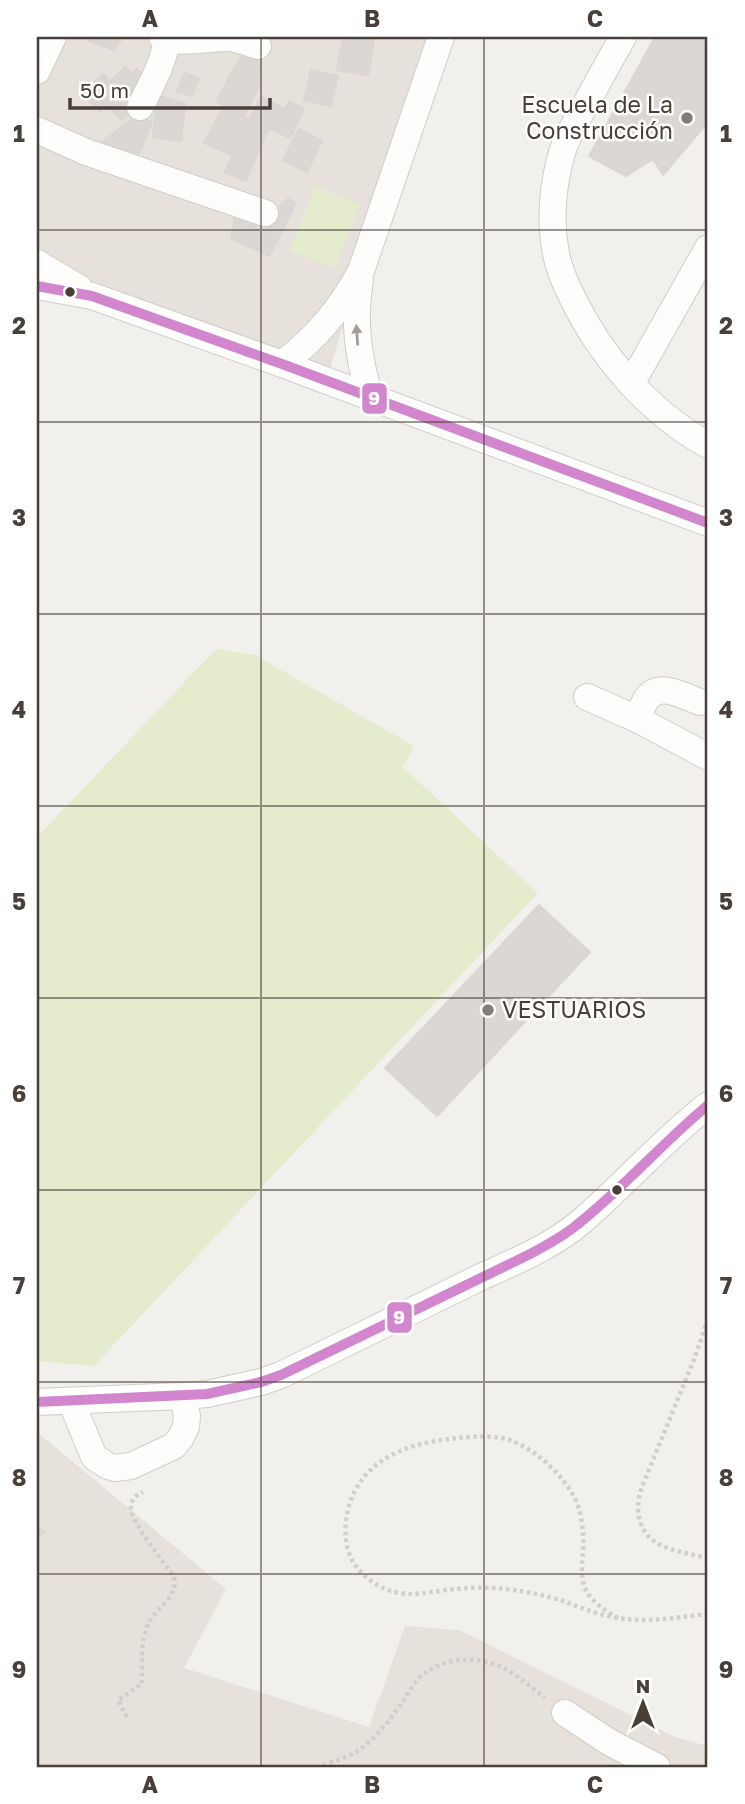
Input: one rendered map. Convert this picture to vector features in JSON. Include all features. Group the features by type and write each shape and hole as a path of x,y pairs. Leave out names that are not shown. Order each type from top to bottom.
{"street":[{"path":"37,71 53,37"},
{"path":"282,364 314,337 332,317 361,271 442,37"},
{"path":"623,37 565,145 555,180 552,205 556,257 567,287 598,344 631,384 669,419 708,445"},
{"path":"140,107 164,57 164,38 231,38 258,46"},
{"path":"37,130 86,152 265,213"},
{"path":"631,384 708,248"},
{"path":"37,263 92,296"},
{"path":"361,271 357,296 357,345 370,397"},
{"path":"37,286 92,296 708,523"},
{"path":"637,719 647,698 655,691 666,690 700,702"},
{"path":"587,698 637,719 708,757"},
{"path":"37,1402 207,1394 281,1375 543,1246 580,1223 661,1145 708,1105"},
{"path":"71,1401 94,1457 115,1468 131,1466 174,1446 186,1427 183,1396"},
{"path":"565,1713 609,1742 657,1767"}],"path":[{"path":"708,1319 642,1487 637,1507 638,1518 652,1540 663,1547 708,1558"},
{"path":"618,1618 598,1605 584,1586 583,1533 575,1498 544,1461 511,1440 489,1437 442,1439 393,1453 369,1471 353,1496 347,1513 346,1548 362,1573 385,1589 410,1594 471,1588 518,1591 561,1600 592,1612 618,1618 674,1619 708,1614"},
{"path":"127,1717 118,1700 142,1684 142,1645 145,1632 150,1620 175,1588 174,1577 132,1516 134,1498 146,1491"},
{"path":"323,1765 340,1760 369,1742 382,1730 419,1678 432,1668 447,1662 463,1659 493,1664 506,1670 565,1713"}],"shaded area":[{"path":"37,37 432,37 327,378 37,292"},
{"path":"37,1432 226,1589 184,1668 369,1727 405,1626 459,1630 675,1737 708,1746 708,1767 37,1767"}],"green space":[{"path":"315,187 360,204 335,268 290,250"},
{"path":"216,649 255,655 414,746 403,767 538,893 94,1366 37,1361 37,837"}],"building":[{"path":"123,37 114,50 85,39"},
{"path":"343,37 374,40 368,75 337,70"},
{"path":"655,37 708,37 708,122 663,175 653,159 626,176 589,156"},
{"path":"245,52 262,62 259,78 261,80 256,92 229,77"},
{"path":"125,67 132,74 137,69 143,75 132,110 122,120 107,105 100,111 82,94 103,74 110,82"},
{"path":"311,70 338,76 331,106 304,100"},
{"path":"185,73 199,78 192,96 177,91"},
{"path":"229,77 256,92 245,115 217,102"},
{"path":"157,95 185,104 181,141 153,137"},
{"path":"261,97 285,109 289,101 304,109 290,138 269,128 262,142 242,133"},
{"path":"223,107 249,119 232,155 204,143"},
{"path":"136,116 152,122 136,161 95,147"},
{"path":"299,129 322,141 307,172 283,160"},
{"path":"242,133 262,142 246,181 225,172"},
{"path":"288,199 296,203 269,256 231,238 235,218 258,225"},
{"name":"VESTUARIOS","path":"539,905 590,952 437,1116 385,1068"},
{"path":"37,1526 44,1532 37,1540"}],"transit line":[{"name":"9","path":"37,286 92,296 708,523"},
{"name":"9","path":"37,1402 207,1394 281,1375 522,1258 561,1236 608,1199 708,1105"}],"place":[{"name":"Escuela de La Construcción","path":"687,118"},
{"name":"VESTUARIOS","path":"488,1010"}]}
